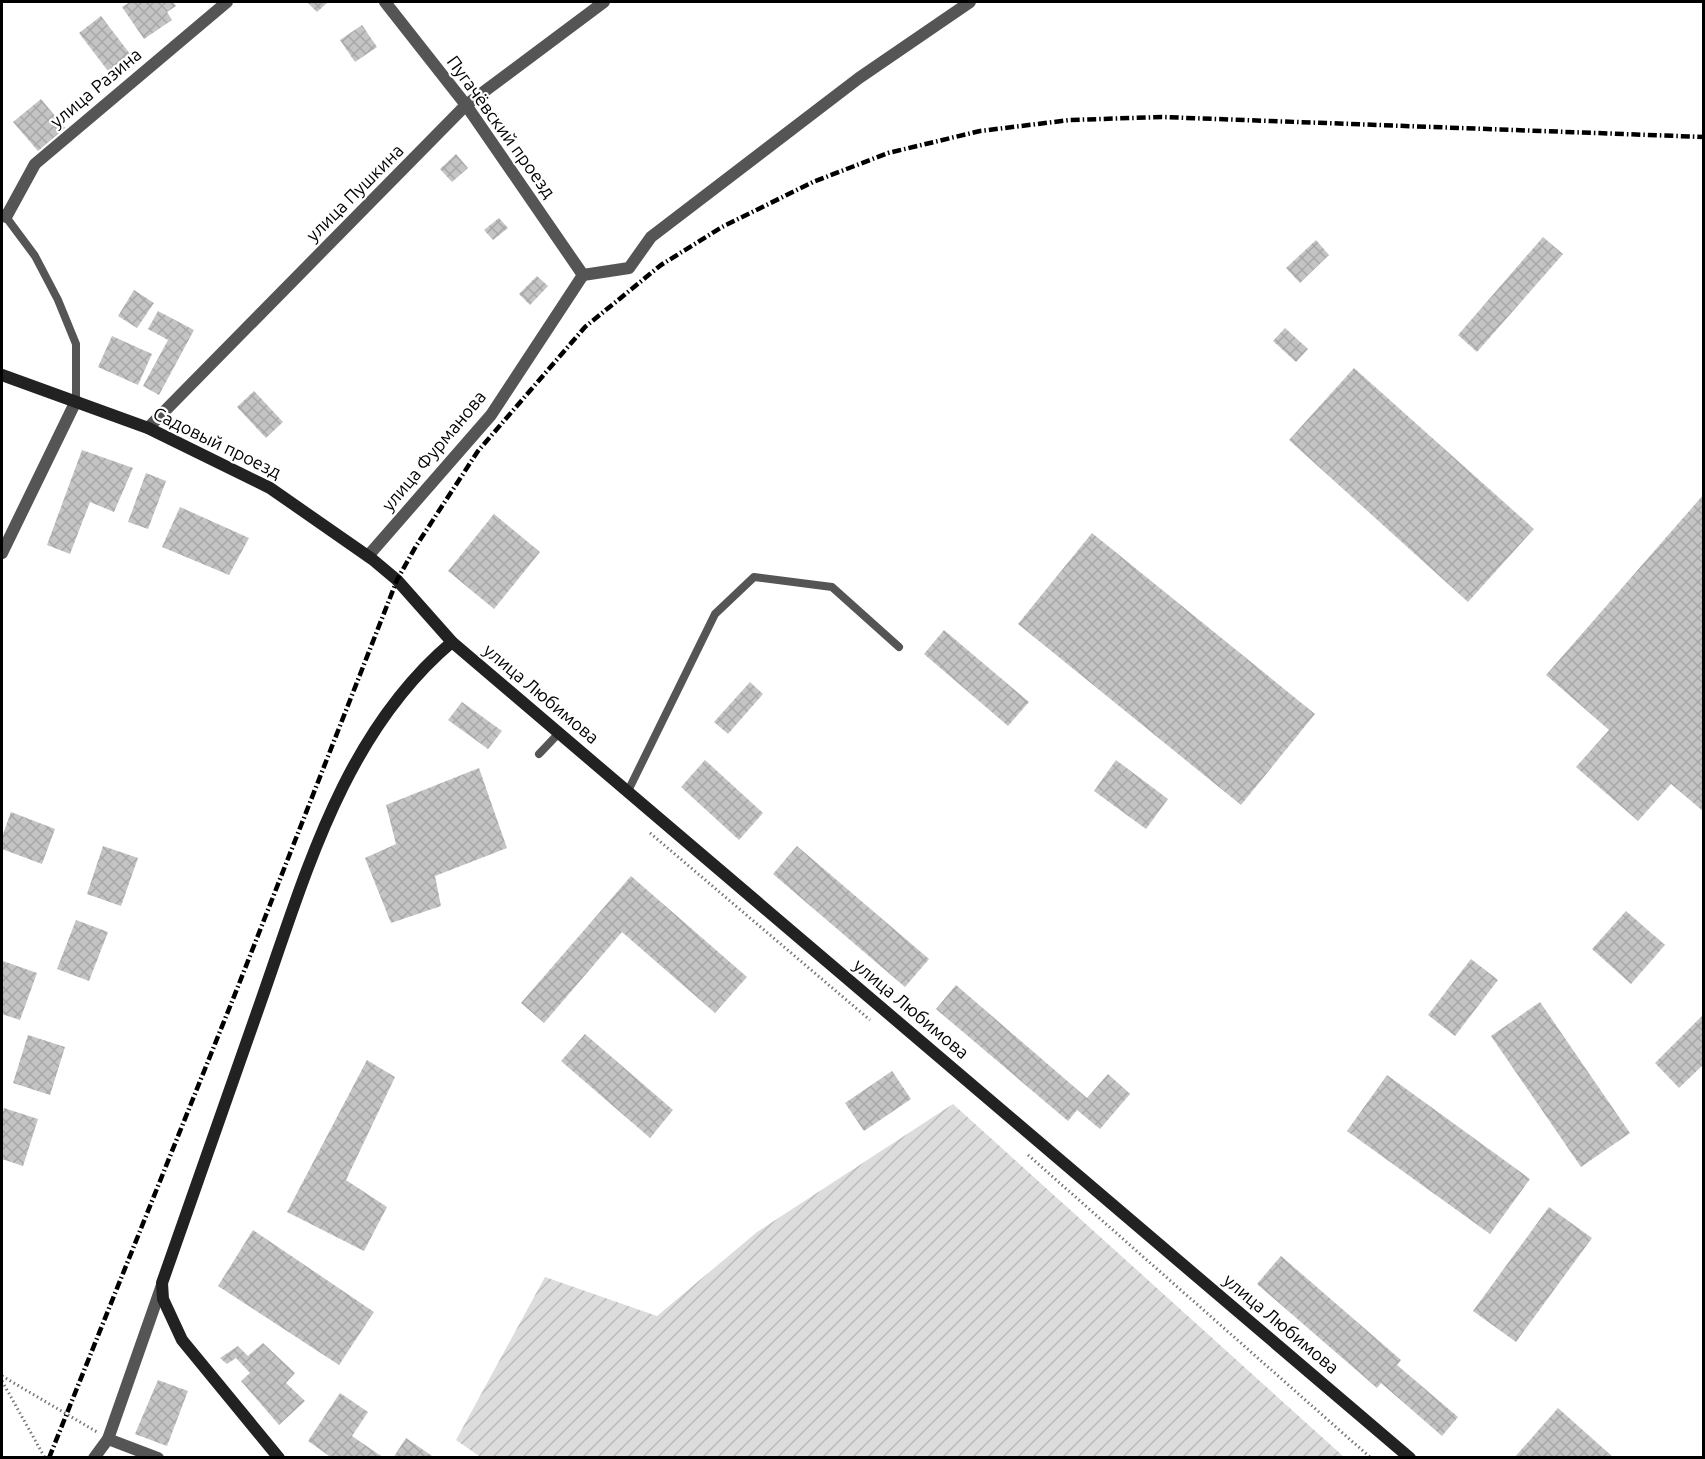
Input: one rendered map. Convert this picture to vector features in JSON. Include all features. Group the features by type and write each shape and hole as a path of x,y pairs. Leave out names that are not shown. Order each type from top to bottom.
{"main road":[{"name":"Садовый проезд","path":"2,375 148,428 270,488 368,556 397,580"},
{"name":"улица Любимова","path":"397,580 452,642 1410,1458"},
{"path":"279,1458 182,1340 164,1299 162,1283 332,808 359,754 380,722 435,657 452,642"}],"street":[{"name":"улица Разина","path":"4,216 35,164 227,2"},
{"name":"Пугачёвский проезд","path":"385,2 466,105 583,275"},
{"name":"улица Пушкина","path":"148,428 466,105 604,2"},
{"path":"583,275 629,268 651,237 859,78 970,2"},
{"name":"улица Фурманова","path":"368,556 491,415 583,275"},
{"path":"2,553 76,401"},
{"path":"94,1458 108,1439 162,1283"},
{"path":"108,1439 158,1458"}],"lane":[{"path":"4,216 35,256 58,300 76,344 76,401"},
{"path":"628,792 715,614 754,577 832,587 899,647"},
{"path":"539,754 559,733"}],"path":[{"path":"650,833 877,1026"},
{"path":"1021,1149 1371,1458"},
{"path":"2,1376 108,1439"},
{"path":"2,1381 45,1458"}],"shaded area":[{"path":"953,1104 1344,1457 482,1458 456,1440 545,1277 657,1316 757,1232"}],"building":[{"path":"130,2 173,2 176,6 167,12 172,20 144,39 122,7"},
{"path":"307,2 328,2 317,12"},
{"path":"101,16 130,54 108,71 79,33"},
{"path":"362,25 377,47 355,62 340,40"},
{"path":"41,99 65,128 38,151 13,122"},
{"path":"456,154 468,168 452,182 440,169"},
{"path":"499,218 508,228 493,240 484,230"},
{"path":"1543,237 1563,254 1477,352 1458,335"},
{"path":"1316,240 1329,255 1300,283 1286,268"},
{"path":"537,276 548,286 530,305 519,294"},
{"path":"134,290 154,303 137,328 118,316"},
{"path":"158,311 194,330 159,395 143,386 168,340 148,329"},
{"path":"1285,328 1308,349 1296,362 1273,341"},
{"path":"112,336 152,354 138,385 98,367"},
{"path":"1354,368 1534,529 1468,602 1289,440"},
{"path":"254,391 283,422 266,438 237,407"},
{"path":"82,450 133,468 114,512 90,502 70,554 47,545"},
{"path":"146,473 166,481 148,529 128,522"},
{"path":"1704,494 1704,812 1671,784 1638,821 1576,767 1609,730 1546,675"},
{"path":"180,507 249,538 229,575 162,547"},
{"path":"494,514 540,552 494,609 448,571"},
{"path":"1092,533 1315,714 1241,805 1018,624"},
{"path":"944,630 1029,702 1008,726 924,654"},
{"path":"750,682 763,694 728,734 714,722"},
{"path":"462,702 502,731 488,749 448,720"},
{"path":"705,760 763,813 739,840 681,787"},
{"path":"1116,760 1168,799 1146,829 1094,791"},
{"path":"479,768 507,848 435,876 441,906 391,923 365,858 396,844 386,805"},
{"path":"11,812 55,829 42,864 2,849 2,837"},
{"path":"103,846 138,858 121,906 87,894"},
{"path":"797,846 929,959 905,987 773,874"},
{"path":"631,876 747,977 715,1013 622,932 544,1023 521,1003"},
{"path":"1626,911 1665,945 1631,984 1592,949"},
{"path":"76,920 108,932 89,981 57,969"},
{"path":"1471,959 1498,980 1455,1036 1428,1015"},
{"path":"3,961 37,973 20,1020 2,1014"},
{"path":"956,985 1087,1098 1108,1074 1130,1094 1100,1129 1077,1110 1068,1121 936,1009"},
{"path":"1540,1002 1630,1133 1581,1167 1491,1036"},
{"path":"1704,1014 1704,1064 1679,1088 1655,1063"},
{"path":"585,1034 673,1110 650,1138 561,1061"},
{"path":"28,1035 65,1047 50,1095 13,1083"},
{"path":"367,1060 395,1077 346,1180 387,1207 364,1251 287,1212"},
{"path":"892,1071 911,1099 864,1131 845,1103"},
{"path":"1387,1075 1530,1179 1490,1234 1347,1131"},
{"path":"4,1108 38,1119 23,1166 2,1159"},
{"path":"1549,1207 1592,1238 1516,1342 1473,1311"},
{"path":"253,1230 374,1312 339,1365 218,1286"},
{"path":"1281,1256 1401,1360 1397,1365 1458,1417 1442,1436 1381,1383 1377,1388 1257,1284"},
{"path":"263,1343 295,1373 286,1383 305,1401 279,1425 241,1381 250,1373 236,1358 227,1364 220,1358 238,1346 248,1356"},
{"path":"158,1380 188,1391 167,1446 135,1434"},
{"path":"340,1393 368,1412 352,1436 384,1458 332,1458 308,1441"},
{"path":"1558,1408 1614,1458 1514,1458"},
{"path":"406,1438 435,1458 393,1458"}],"railway":[{"path":"49,1458 237,989 397,580 416,546 478,451 585,327 661,265 722,227 813,182 888,153 980,131 1070,120 1162,117 1704,137"}]}
